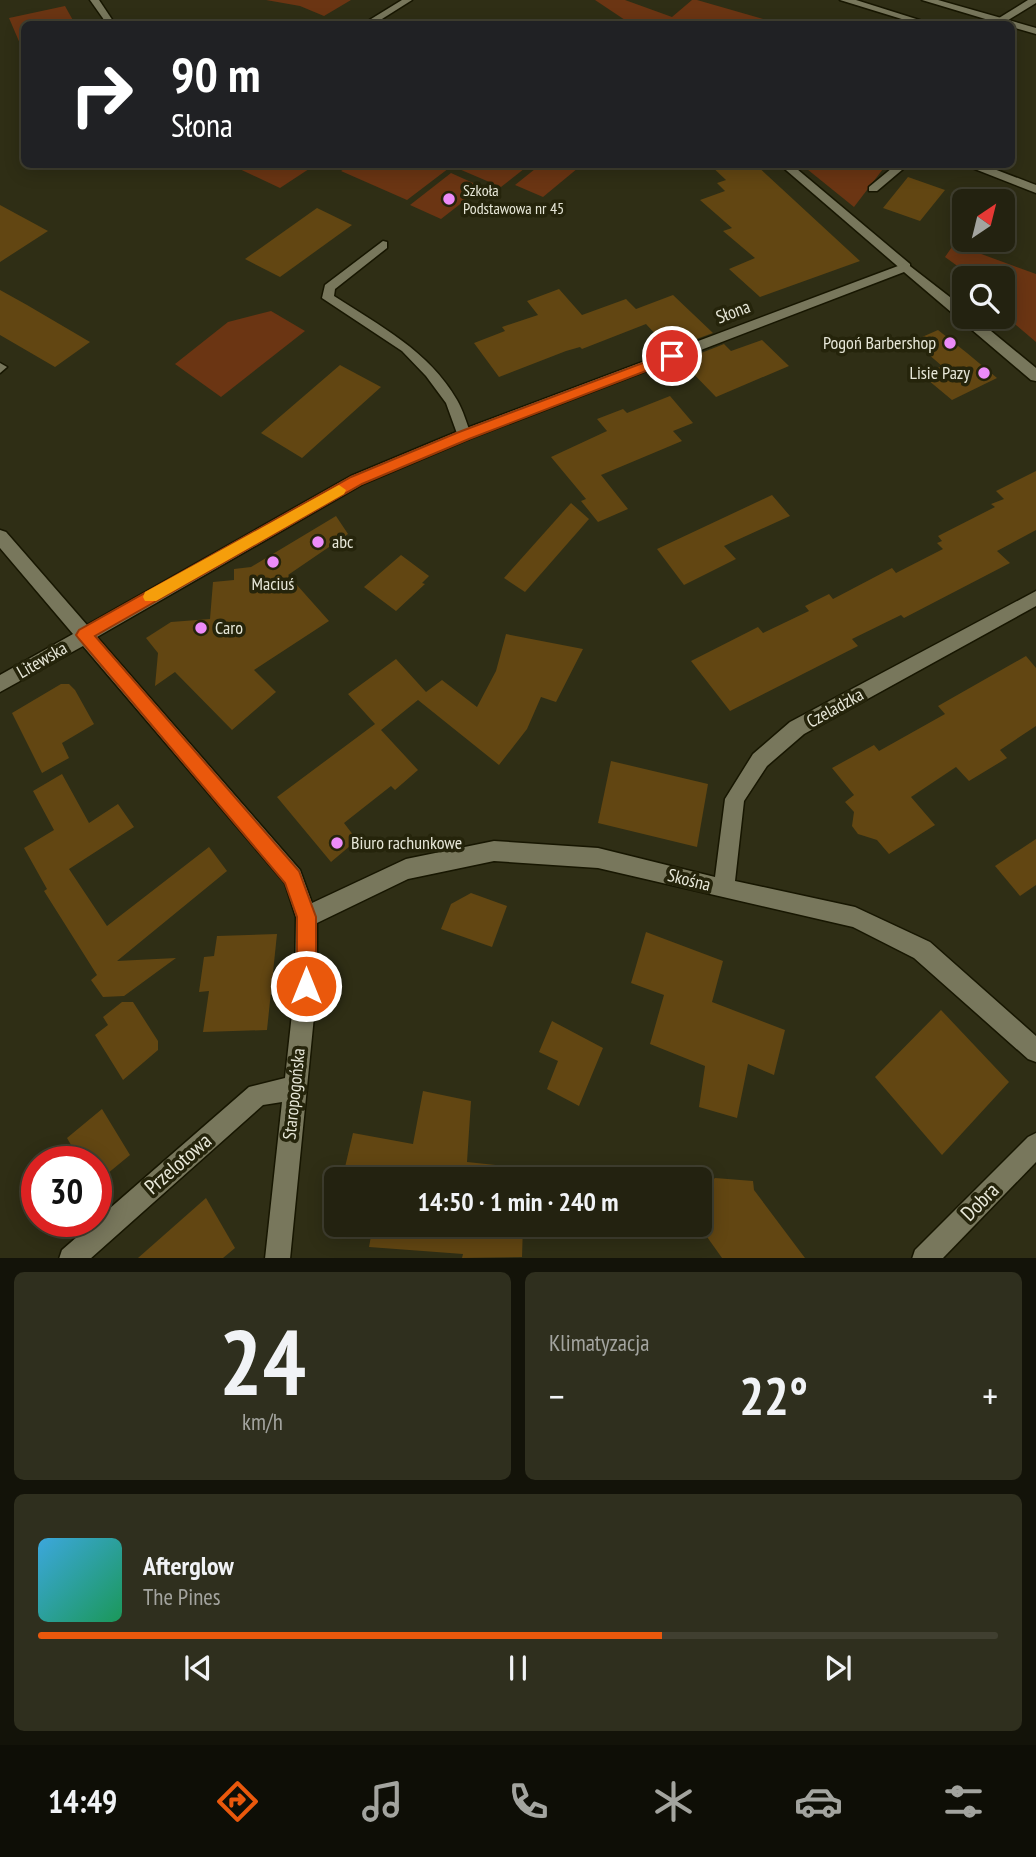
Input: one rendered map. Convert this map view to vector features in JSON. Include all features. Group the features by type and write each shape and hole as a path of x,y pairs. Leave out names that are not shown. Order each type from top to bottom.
{"street":[{"path":"845,0 917,21"},
{"path":"927,0 1005,21"},
{"path":"1015,24 1036,31"},
{"path":"979,168 1036,189"},
{"path":"906,267 952,305"},
{"name":"Słona","path":"84,635 356,480 906,267"},
{"path":"980,329 1036,376"},
{"name":"Staropogońska","path":"0,537 293,877 306,917 306,986 278,1258"},
{"name":"Czeladzka","path":"724,889 735,799 760,760 797,729 1036,598"},
{"name":"Litewska","path":"0,684 84,635"},
{"name":"Skośna","path":"306,917 406,869 494,851 598,858 855,917 922,950 1036,1051"},
{"name":"Przelotowa","path":"71,1258 257,1095 294,1088"},
{"name":"Dobra","path":"924,1258 1036,1146"}],"lane":[{"path":"94,0 109,21"},
{"path":"373,21 408,0"},
{"path":"1002,20 1034,0"},
{"path":"789,168 906,267"},
{"path":"873,189 899,168"},
{"path":"383,245 329,288 328,298 406,348 452,401 464,436"}],"shaded area":[{"path":"266,0 351,0 324,16 300,6"},
{"path":"595,0 625,0 672,17 692,0 697,0 770,21 626,21"},
{"path":"65,6 73,21 21,21 21,46 9,18"},
{"path":"237,168 310,168 280,188"},
{"path":"346,168 449,168 407,200 341,171"},
{"path":"460,168 525,168 501,187"},
{"path":"536,168 578,168 543,197 515,185"},
{"path":"806,168 884,168 854,207"},
{"path":"451,173 482,187 441,219 410,205"},
{"path":"952,247 952,252 976,252 1014,266 957,266 945,257"},
{"path":"1015,266 1036,274 1036,342 1015,324"},
{"path":"271,311 305,331 221,397 175,364 228,322"}],"building":[{"path":"713,168 759,168 860,261 760,297 729,269 755,258 723,231 732,228 700,200 725,191 717,183 726,180"},
{"path":"908,177 945,190 920,221 883,208"},
{"path":"0,205 48,231 0,262"},
{"path":"317,208 352,225 280,277 245,259"},
{"path":"559,289 582,315 626,299 636,309 673,295 713,333 669,349 646,324 499,377 474,343 505,331 502,327 538,315 527,301"},
{"path":"0,290 90,342 55,367 0,335"},
{"path":"938,330 997,378 952,400 922,375 942,366 913,341"},
{"path":"762,340 789,366 716,397 681,361 724,344 731,351"},
{"path":"340,365 381,387 302,458 261,433"},
{"path":"670,396 693,423 673,431 682,441 601,475 628,509 598,522 581,501 586,499 551,457 607,431 597,419 623,409 627,413"},
{"path":"1036,471 1036,530 997,551 1010,563 904,618 901,615 852,639 858,646 730,711 691,661 758,627 763,633 809,611 805,606 829,594 833,599 892,568 896,573 943,549 937,543 942,541 938,536 995,507 991,504 1004,499 996,491"},
{"path":"772,495 790,516 724,546 736,559 684,585 657,549"},
{"path":"571,503 589,519 525,592 504,578"},
{"path":"336,516 348,534 288,575 329,621 254,670 276,692 232,730 175,672 155,686 158,653 146,638 171,622 210,619 213,582 234,580 234,569 251,567"},
{"path":"401,555 429,576 422,583 425,584 396,611 364,587"},
{"path":"506,634 583,649 556,702 541,697 527,729 499,765 418,700 381,730 418,770 395,790 391,786 344,823 357,840 331,862 277,797 375,724 348,694 396,659 426,692 442,680 477,707 496,671"},
{"path":"1026,656 1036,668 1036,726 1000,750 1007,758 969,781 956,767 911,797 935,825 889,854 877,840 858,834 852,826 854,812 845,802 854,795 832,768 874,745 879,751 945,714 938,706"},
{"path":"61,684 69,684 75,690 94,724 62,743 69,758 42,773 12,713"},
{"path":"611,761 708,784 697,847 598,823"},
{"path":"62,774 89,823 118,804 134,827 69,869 107,926 209,847 227,871 117,961 176,958 124,996 103,997 91,980 97,975 44,891 47,889 24,848 54,830 33,791"},
{"path":"1036,839 1036,885 1020,896 995,866"},
{"path":"471,893 507,906 492,947 441,929 451,904"},
{"path":"646,932 723,961 712,1002 785,1030 774,1075 748,1064 737,1118 699,1107 705,1066 650,1044 664,995 631,983"},
{"path":"277,934 267,1030 203,1032 209,991 199,992 204,957 214,956 217,936"},
{"path":"122,1002 133,1002 158,1041 158,1050 123,1080 95,1035 108,1025 103,1017"},
{"path":"941,1010 1009,1082 942,1155 875,1077"},
{"path":"552,1021 603,1048 579,1106 547,1089 558,1061 539,1052"},
{"path":"423,1091 471,1101 467,1162 515,1167 345,1167 353,1133 413,1144"},
{"path":"102,1109 130,1155 112,1170 112,1146 72,1146 67,1138"},
{"path":"715,1178 753,1181 754,1190 805,1258 722,1258 707,1237 712,1237 712,1181"},
{"path":"206,1198 235,1248 223,1258 138,1258"},
{"path":"371,1237 523,1237 522,1257 462,1258 463,1254 369,1247"}],"slow traffic":[{"path":"151,597 339,490"}],"place":[{"name":"Szkoła Podstawowa nr 45","path":"449,199"},
{"name":"Pogoń Barbershop","path":"950,343"},
{"name":"Lisie Pazy","path":"984,373"},
{"name":"abc","path":"318,542"},
{"name":"Maciuś","path":"273,562"},
{"name":"Caro","path":"201,628"},
{"name":"Biuro rachunkowe","path":"337,843"}],"route":[{"path":"306,986 306,917 293,877 84,635 356,480 672,356"}]}
